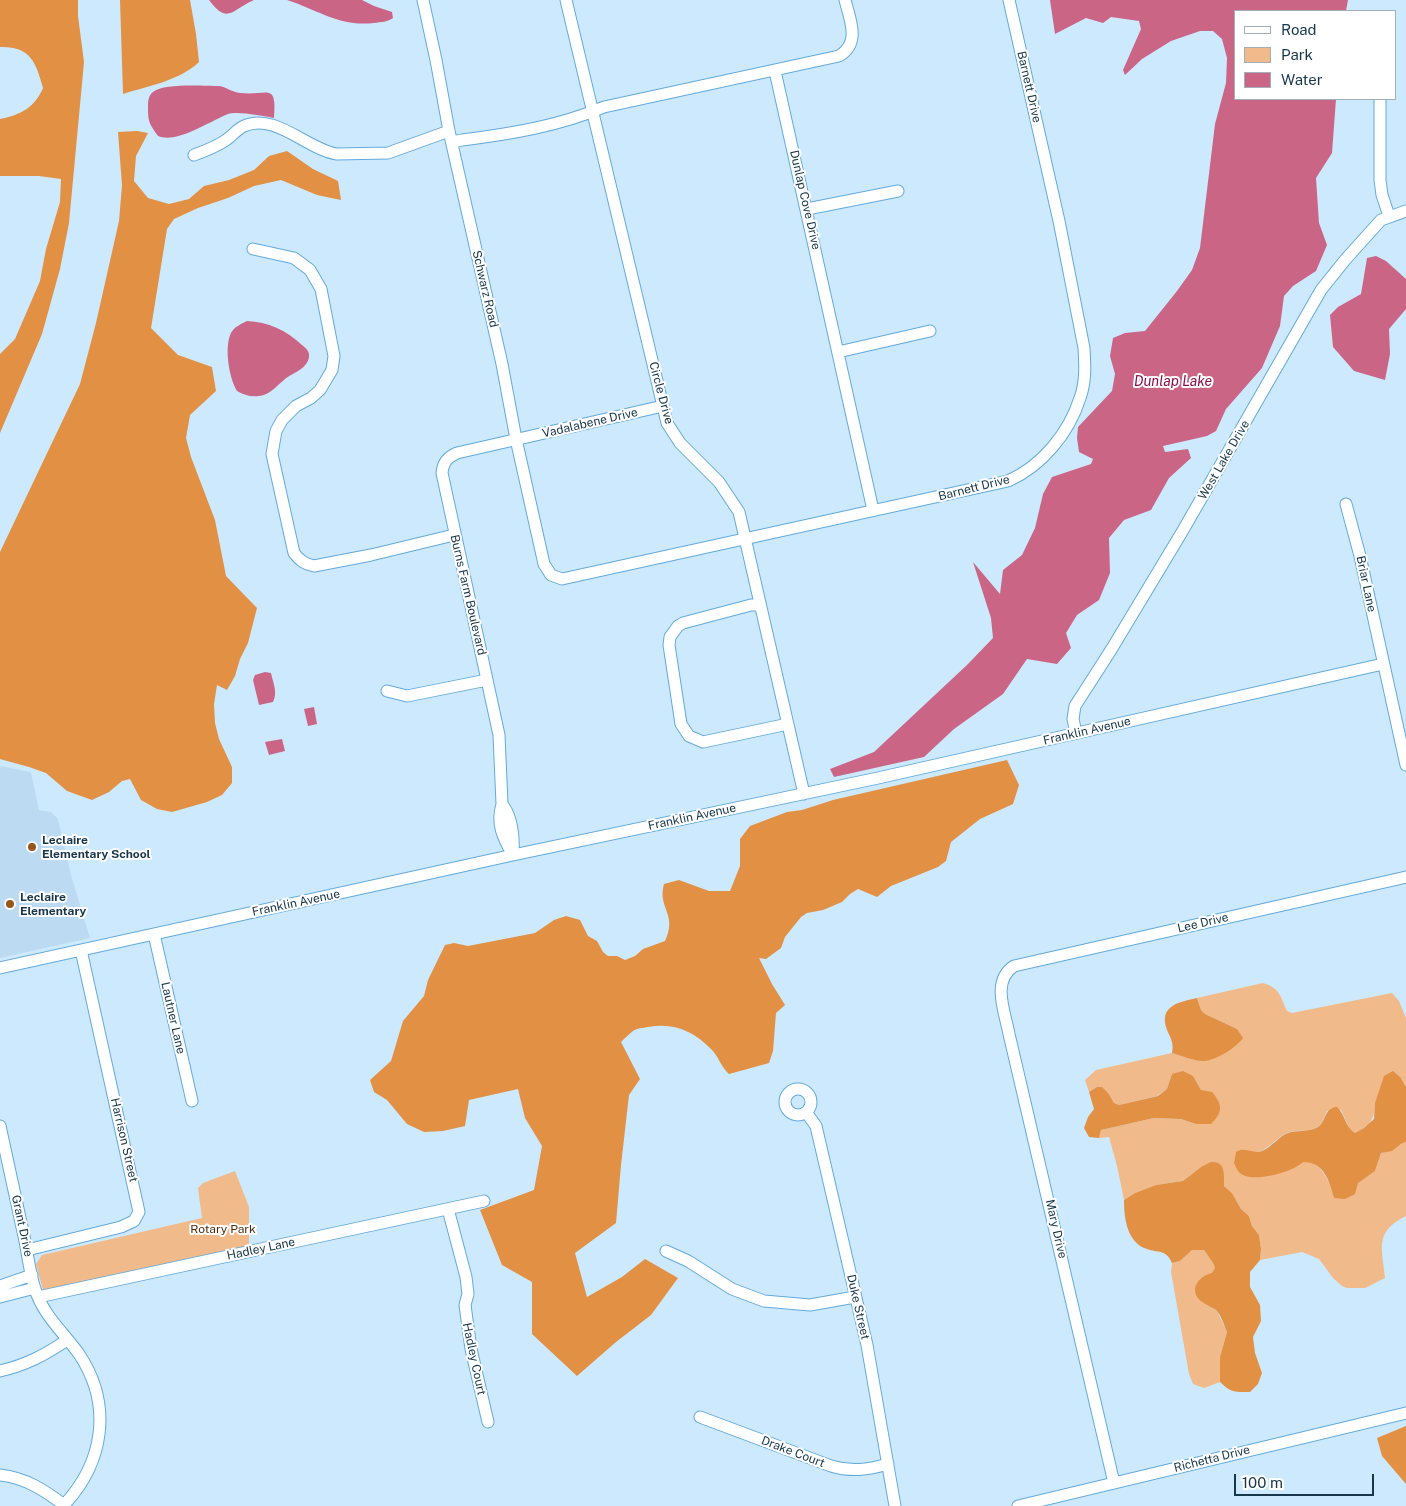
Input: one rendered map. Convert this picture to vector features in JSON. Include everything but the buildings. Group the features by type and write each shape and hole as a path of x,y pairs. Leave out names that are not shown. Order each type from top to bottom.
{"street":[{"name":"Schwarz Road","path":"423,0 451,137 502,364 516,439 544,564 551,575"},
{"name":"Circle Drive","path":"566,0 663,406 668,422 680,443 705,466 739,512 804,794"},
{"path":"194,155 217,146 243,126 250,124 266,124 282,128 317,148 337,154 388,153 451,137 462,140 528,131 604,108 840,56 850,46 853,33 845,0"},
{"name":"Barnett Drive","path":"551,575 562,579 993,485 1021,475 1044,457 1071,419 1080,398 1085,366 1084,348 1059,221 1009,0"},
{"name":"Dunlap Cove Drive","path":"775,71 873,510"},
{"path":"1380,100 1380,180 1382,195 1389,216"},
{"path":"807,209 898,191"},
{"name":"West Lake Drive","path":"1076,733 1073,719 1075,706 1182,532 1321,290 1381,220 1406,211"},
{"path":"253,249 294,258 310,270 317,279 321,289 334,356 332,370 320,390 288,413 276,431 273,443 272,454 294,553 299,560 314,566 380,553 454,535"},
{"path":"838,352 930,331"},
{"name":"Vadalabene Drive","path":"516,439 663,406"},
{"name":"Burns Farm Boulevard","path":"513,855 514,842 509,812 502,804 499,735 442,473 446,460 457,453 516,439"},
{"name":"Briar Lane","path":"1346,504 1360,556 1406,764"},
{"path":"760,605 751,605 683,622 673,632 669,645 681,724 689,736 703,742 788,724"},
{"name":"Franklin Avenue","path":"0,968 513,855 804,794 1383,664"},
{"path":"387,691 407,696 487,680"},
{"name":"Lee Drive","path":"1003,976 1014,966 1406,877"},
{"name":"Lautner Lane","path":"154,934 192,1101"},
{"name":"Harrison Street","path":"27,1250 121,1227 134,1221 139,1212 81,950"},
{"name":"Mary Drive","path":"1003,976 1000,989 1114,1483"},
{"name":"Duke Street","path":"806,1112 816,1126 867,1344 895,1506"},
{"name":"Grant Drive","path":"0,1126 36,1292"},
{"name":"Hadley Lane","path":"0,1297 36,1292 484,1201"},
{"name":"Hadley Court","path":"448,1209 466,1277 468,1294 465,1305 470,1349 488,1422"},
{"path":"666,1251 688,1261 732,1289 764,1301 810,1305 855,1297"},
{"path":"0,1286 32,1275"},
{"path":"0,1475 26,1481 42,1489 63,1506 79,1487 88,1472 98,1444 100,1427 98,1397 94,1381 87,1366 56,1326 36,1292"},
{"path":"0,1371 31,1362 67,1340"},
{"name":"Richetta Drive","path":"1018,1506 1406,1413"},
{"name":"Drake Court","path":"700,1416 831,1466 843,1469 870,1469 888,1464"}],"shaded area":[{"path":"0,0 78,0 78,16 84,62 69,223 60,269 42,334 0,433 0,354 15,339 40,281 46,249 60,202 61,179 39,176 0,176 0,119 26,109 36,100 43,88 38,70 30,57 18,49 0,47"},
{"path":"120,0 190,0 199,62 191,69 173,78 123,94"},
{"path":"137,131 148,133 136,156 134,181 148,198 169,204 189,199 204,186 229,180 254,170 269,156 287,151 313,169 338,181 341,200 317,195 281,180 254,186 228,198 198,208 174,219 167,229 151,328 178,355 212,367 216,391 190,415 186,438 191,457 215,520 226,576 257,608 248,643 240,659 235,676 227,690 217,685 214,704 215,723 219,739 232,767 232,783 222,795 207,802 172,812 157,809 141,800 130,779 122,781 109,792 92,800 67,791 46,773 0,759 0,552 80,384 119,221 122,185 118,132"},
{"path":"1007,760 1019,785 1013,804 980,819 951,842 946,861 938,867 891,886 877,897 858,889 842,902 823,910 807,913 801,917 785,937 781,948 766,959 759,958 785,1005 776,1013 773,1051 769,1063 729,1074 714,1052 698,1037 674,1027 657,1026 636,1029 621,1042 640,1079 629,1095 616,1223 575,1253 587,1297 622,1277 645,1259 678,1278 651,1315 577,1376 532,1334 532,1282 502,1265 480,1210 534,1190 542,1146 525,1118 518,1089 469,1100 465,1126 443,1131 424,1132 407,1124 387,1100 374,1092 370,1080 391,1061 403,1021 424,996 428,980 445,945 454,943 468,946 535,933 554,920 566,916 580,920 588,936 597,941 603,952 608,956 617,956 625,960 635,956 643,949 665,941 669,917 663,899 664,884 679,880 709,891 730,891 740,866 740,839 750,826 787,812 802,810 833,800"},
{"name":"Leclaire Elementary School","path":"0,766 31,772 39,810 51,812 58,819 71,875 90,938 0,958"},
{"path":"1197,998 1201,1010 1205,1014 1237,1029 1243,1038 1236,1046 1225,1053 1204,1061 1172,1053 1171,1039 1165,1022 1168,1010 1172,1006"},
{"path":"1183,1071 1193,1076 1201,1090 1212,1092 1218,1101 1220,1108 1218,1116 1211,1124 1196,1124 1181,1119 1154,1118 1101,1130 1099,1138 1089,1137 1084,1128 1088,1117 1094,1109 1089,1092 1097,1087 1102,1087 1114,1103 1119,1105 1158,1096 1167,1089 1172,1074"},
{"path":"1393,1071 1401,1078 1406,1087 1406,1142 1392,1151 1381,1153 1375,1171 1358,1183 1355,1194 1345,1199 1334,1198 1325,1173 1316,1165 1310,1163 1303,1162 1291,1169 1265,1177 1249,1177 1237,1170 1234,1163 1236,1152 1239,1150 1259,1152 1288,1133 1316,1128 1322,1123 1329,1110 1333,1108 1337,1107 1340,1110 1349,1127 1355,1133 1364,1128 1374,1119 1375,1103 1384,1076"},
{"path":"1211,1162 1216,1162 1222,1166 1224,1186 1232,1193 1241,1209 1249,1216 1252,1226 1259,1235 1260,1260 1250,1272 1250,1287 1260,1305 1261,1321 1253,1337 1255,1353 1262,1373 1258,1384 1250,1392 1234,1391 1220,1382 1220,1357 1227,1332 1218,1312 1202,1302 1195,1293 1196,1284 1199,1280 1212,1273 1215,1268 1204,1250 1192,1250 1180,1261 1172,1263 1164,1253 1140,1246 1131,1236 1126,1222 1124,1200 1135,1193 1156,1185 1183,1181"},
{"path":"1406,1426 1406,1484 1382,1456 1377,1438"}],"green space":[{"path":"1263,983 1276,990 1287,1011 1292,1013 1392,993 1399,1001 1406,1018 1406,1087 1401,1078 1375,1103 1374,1114 1371,1121 1365,1127 1355,1133 1350,1130 1341,1110 1327,1111 1323,1120 1314,1129 1287,1133 1258,1152 1246,1150 1236,1152 1312,1162 1317,1165 1326,1177 1334,1198 1375,1171 1381,1153 1406,1142 1406,1216 1389,1228 1382,1241 1385,1278 1365,1288 1347,1288 1342,1286 1333,1278 1319,1259 1302,1252 1260,1260 1259,1235 1252,1226 1249,1216 1241,1209 1232,1193 1224,1186 1223,1169 1201,1167 1183,1181 1156,1185 1135,1193 1124,1200 1109,1137 1099,1138 1101,1130 1154,1118 1181,1119 1196,1124 1201,1090 1193,1076 1172,1074 1167,1089 1157,1096 1119,1105 1114,1103 1109,1094 1097,1087 1089,1092 1085,1080 1096,1070 1172,1053 1195,1060 1237,1029 1205,1014 1201,1010 1197,998"},
{"name":"Rotary Park","path":"235,1171 249,1207 249,1248 43,1290 36,1264 42,1255 202,1218 198,1188 203,1183"},
{"path":"1192,1250 1204,1250 1213,1263 1215,1268 1202,1302 1217,1311 1227,1332 1220,1357 1220,1382 1204,1388 1193,1384 1189,1374 1171,1272 1172,1263 1180,1261"}],"water":[{"path":"209,0 254,0 226,14 215,8"},
{"path":"287,0 362,0 392,12 393,18 374,23 350,22 329,17"},
{"name":"Dunlap Lake","path":"1050,0 1348,0 1346,10 1234,10 1234,100 1336,100 1332,153 1316,178 1319,223 1327,245 1316,271 1293,286 1284,296 1280,326 1262,368 1226,409 1216,431 1207,436 1163,446 1165,452 1188,449 1191,458 1169,478 1151,510 1124,520 1109,538 1110,573 1099,600 1077,615 1066,633 1071,648 1057,664 1027,659 1003,694 954,729 924,757 834,777 830,769 874,752 967,665 993,638 991,618 973,562 1000,594 1003,570 1022,555 1035,528 1043,494 1052,477 1091,464 1093,459 1079,452 1078,427 1112,391 1115,374 1110,356 1113,338 1125,333 1145,331 1192,270 1200,248 1215,124 1226,83 1227,58 1222,39 1213,31 1200,31 1171,41 1142,59 1125,75 1123,70 1141,29 1139,21 1111,17 1103,23 1086,18 1055,34"},
{"path":"174,86 219,86 238,93 264,92 272,95 275,106 274,118 232,113 184,134 166,138 158,136 148,116 149,99 153,92 165,87"},
{"path":"1376,256 1386,261 1406,279 1406,309 1389,329 1390,354 1385,380 1354,371 1333,347 1330,315 1338,307 1361,294 1367,258"},
{"path":"247,321 262,323 283,331 296,340 309,353 308,361 302,368 263,395 250,396 237,391 230,371 228,346 231,333"},
{"path":"265,672 271,673 275,695 273,702 259,705 253,680 255,675"},
{"path":"314,707 317,724 308,726 304,709"},
{"path":"282,739 285,751 269,755 265,742"}],"place":[{"name":"Leclaire Elementary School","path":"32,847"},
{"name":"Leclaire Elementary","path":"10,904"}]}
